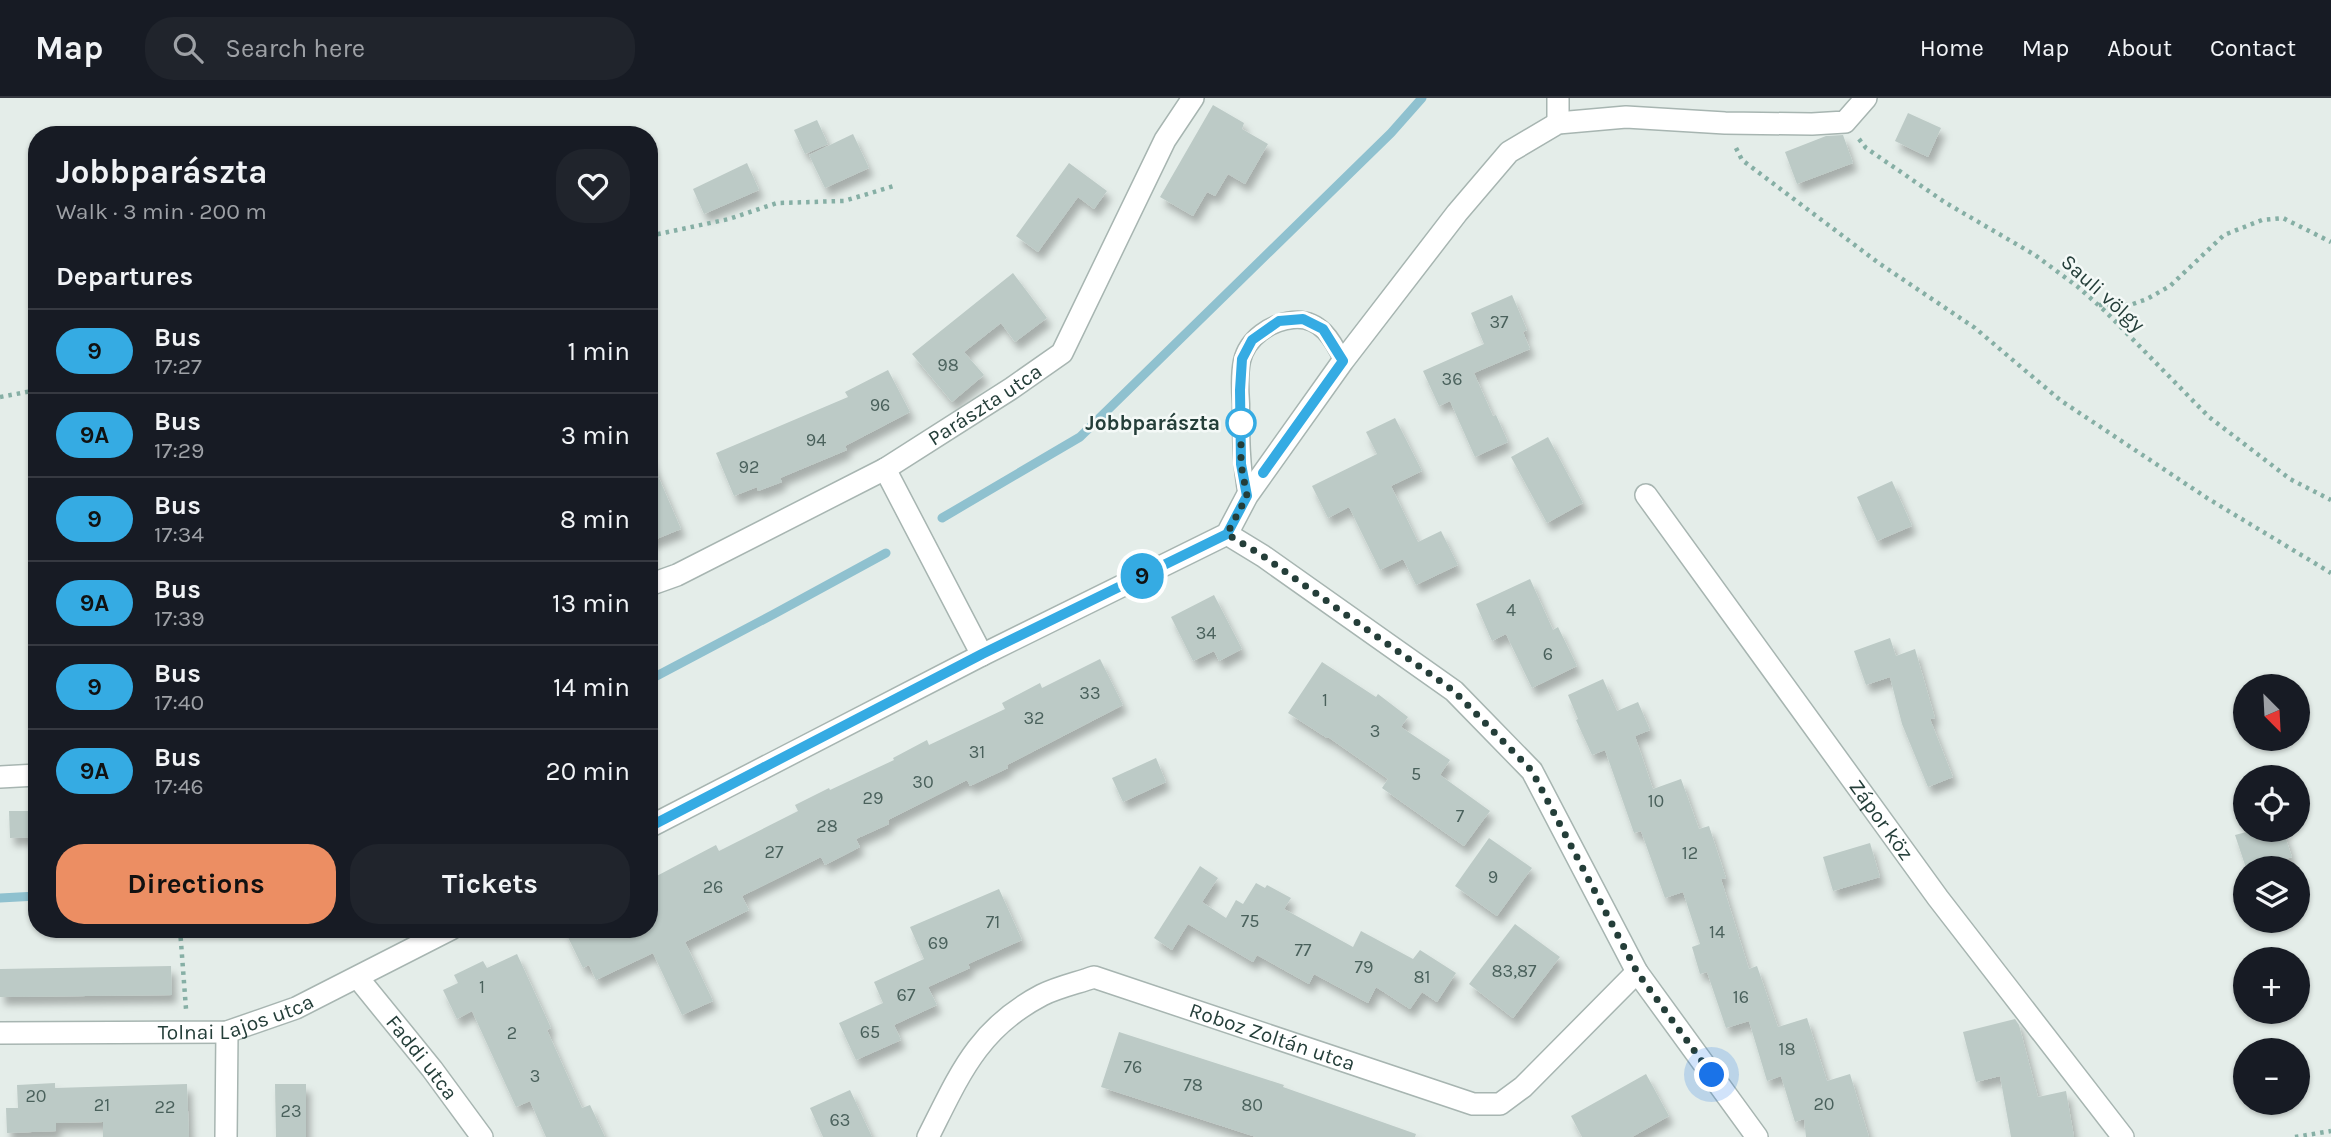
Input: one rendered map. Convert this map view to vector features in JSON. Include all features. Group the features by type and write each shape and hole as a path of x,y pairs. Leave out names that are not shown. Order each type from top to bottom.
{"street":[{"name":"Parászta utca","path":"658,581 677,575 885,470 1062,353 1165,140 1193,98"},
{"path":"1558,98 1558,123"},
{"path":"658,822 982,654 1227,534 1247,496 1343,361 1457,213 1509,152 1558,123 1626,117 1725,123 1845,122 1866,98"},
{"path":"885,470 982,654"},
{"name":"Zápor köz","path":"1646,495 1938,898 2123,1137"},
{"path":"1227,534 1263,556 1454,691 1532,771 1637,972 1757,1137"},
{"path":"0,777 28,775"},
{"name":"Tolnai Lajos utca","path":"0,1034 228,1032 296,1008 435,938"},
{"name":"Roboz Zoltán utca","path":"928,1137 965,1064 989,1034 1013,1013 1044,994 1094,977 1473,1104 1500,1104 1523,1087 1637,972"},
{"name":"Faddi utca","path":"358,978 432,1069 482,1137"},
{"path":"226,1137 228,1032"}],"lane":[{"path":"1247,496 1241,464 1240,390 1242,359 1252,340 1279,321 1303,319 1323,329 1343,361"}],"path":[{"name":"Sauli völgy","path":"1845,122 1866,148 1946,203 2035,255 2098,305 2209,417 2290,478 2331,500"},
{"path":"1725,123 1742,160 1880,264 1975,328 2060,400 2207,498 2331,573"},
{"path":"658,234 729,219 777,203 844,201 894,186"},
{"path":"2098,305 2130,304 2147,299 2169,286 2224,236 2262,220 2283,218 2331,242"},
{"path":"0,397 28,392"},
{"path":"181,938 188,1032"},
{"path":"2295,1137 2331,1131"}],"building":[{"path":"1213,105 1244,123 1242,129 1268,144 1245,184 1228,174 1215,196 1207,192 1193,216 1160,197"},
{"path":"1908,113 1941,128 1928,157 1895,141"},
{"path":"817,120 828,144 805,154 794,130"},
{"path":"853,134 869,168 825,188 809,155"},
{"path":"1843,135 1853,163 1797,184 1785,152 1826,136"},
{"path":"747,163 759,190 704,214 693,189"},
{"path":"1069,163 1107,191 1094,209 1078,197 1038,252 1016,236"},
{"path":"1013,273 1047,318 1015,342 1001,323 964,352 984,375 952,402 912,354"},
{"path":"1512,295 1527,330 1523,332 1530,349 1474,373 1508,442 1475,457 1450,401 1439,406 1423,371 1484,344 1471,313"},
{"path":"888,370 910,412 845,446 847,450 780,478 782,482 758,491 757,487 734,496 716,453 848,397 845,392"},
{"path":"1395,418 1422,471 1391,486 1418,542 1441,531 1458,565 1416,585 1403,559 1380,570 1349,507 1328,518 1312,486 1377,454 1366,432"},
{"path":"1548,437 1583,503 1547,523 1511,457"},
{"path":"658,476 681,529 658,538"},
{"path":"1892,481 1912,526 1877,541 1857,497"},
{"path":"1530,579 1553,630 1558,627 1577,666 1532,688 1506,634 1492,641 1476,604"},
{"path":"1214,595 1242,649 1219,661 1214,651 1193,661 1171,617"},
{"path":"1890,638 1896,656 1915,649 1935,718 1930,719 1953,777 1928,787 1902,724 1890,677 1866,685 1854,651"},
{"path":"1100,659 1123,705 1007,765 1008,768 970,786 967,780 888,820 889,824 856,839 860,847 825,865 821,857 742,896 749,910 685,942 713,1001 682,1015 653,953 596,980 589,965 583,968 568,938 658,938 658,875 716,845 719,851 798,811 795,805 894,760 893,758 927,740 929,745 1005,709 1002,703 1040,683 1042,688"},
{"path":"1322,662 1376,697 1378,694 1408,717 1401,727 1450,760 1440,775 1490,811 1464,846 1382,788 1388,779 1288,713"},
{"path":"1603,679 1617,711 1638,702 1650,730 1635,736 1653,789 1681,779 1699,829 1709,826 1726,878 1721,879 1749,969 1757,966 1778,1027 1807,1018 1827,1081 1850,1074 1869,1137 1806,1137 1804,1119 1795,1122 1781,1076 1767,1081 1749,1021 1726,1028 1707,972 1700,974 1692,947 1700,944 1683,892 1665,898 1641,831 1634,833 1605,750 1592,755 1576,720 1578,719 1568,695"},
{"path":"1156,758 1166,782 1123,802 1112,778"},
{"path":"9,811 28,811 28,837 10,838"},
{"path":"1489,838 1532,868 1497,916 1455,886"},
{"path":"2237,842 2287,842 2292,856 2242,856"},
{"path":"1870,843 1880,877 1833,891 1823,857"},
{"path":"1200,866 1218,878 1202,902 1226,918 1236,900 1243,904 1256,883 1265,888 1267,885 1291,898 1284,909 1353,947 1361,931 1413,959 1420,950 1456,973 1437,1002 1422,992 1410,1009 1376,987 1368,1003 1314,974 1309,984 1257,955 1253,962 1188,924 1172,950 1154,938"},
{"path":"999,889 1022,940 968,964 970,968 928,987 937,1005 894,1025 901,1040 856,1060 839,1023 883,1003 874,982 924,959 910,927"},
{"path":"1515,924 1560,957 1513,1018 1469,984"},
{"path":"517,954 551,1028 547,1030 582,1108 590,1105 605,1137 546,1137 530,1101 516,1107 472,1011 457,1019 443,990 458,983 454,975 483,961 487,968"},
{"path":"171,966 172,995 0,997 0,969"},
{"path":"2015,1019 2019,1025 2038,1097 2066,1091 2074,1137 2011,1137 2000,1076 1976,1082 1963,1032"},
{"path":"1119,1032 1284,1085 1283,1087 1416,1134 1415,1137 1256,1137 1101,1087"},
{"path":"1646,1074 1669,1116 1632,1137 1582,1137 1571,1116"},
{"path":"55,1083 55,1088 187,1084 189,1137 103,1137 103,1122 56,1123 56,1131 7,1133 6,1108 18,1108 17,1085"},
{"path":"275,1084 306,1084 306,1137 276,1137"},
{"path":"850,1090 872,1137 823,1137 810,1108"}],"waterway":[{"path":"942,518 1080,437 1391,133 1422,98"},
{"path":"658,675 886,553"},
{"path":"0,898 28,896"}],"bus line":[{"name":"9","path":"658,822 982,654 1227,534 1247,496 1241,464 1242,359 1252,340 1279,321 1303,319 1323,329 1343,361 1263,473"}],"place":[{"name":"Jobbparászta","path":"1241,423"}],"route":[{"path":"1241,423 1241,415 1241,464 1247,496 1227,534 1263,556 1454,691 1532,771 1637,972 1712,1075"}]}
